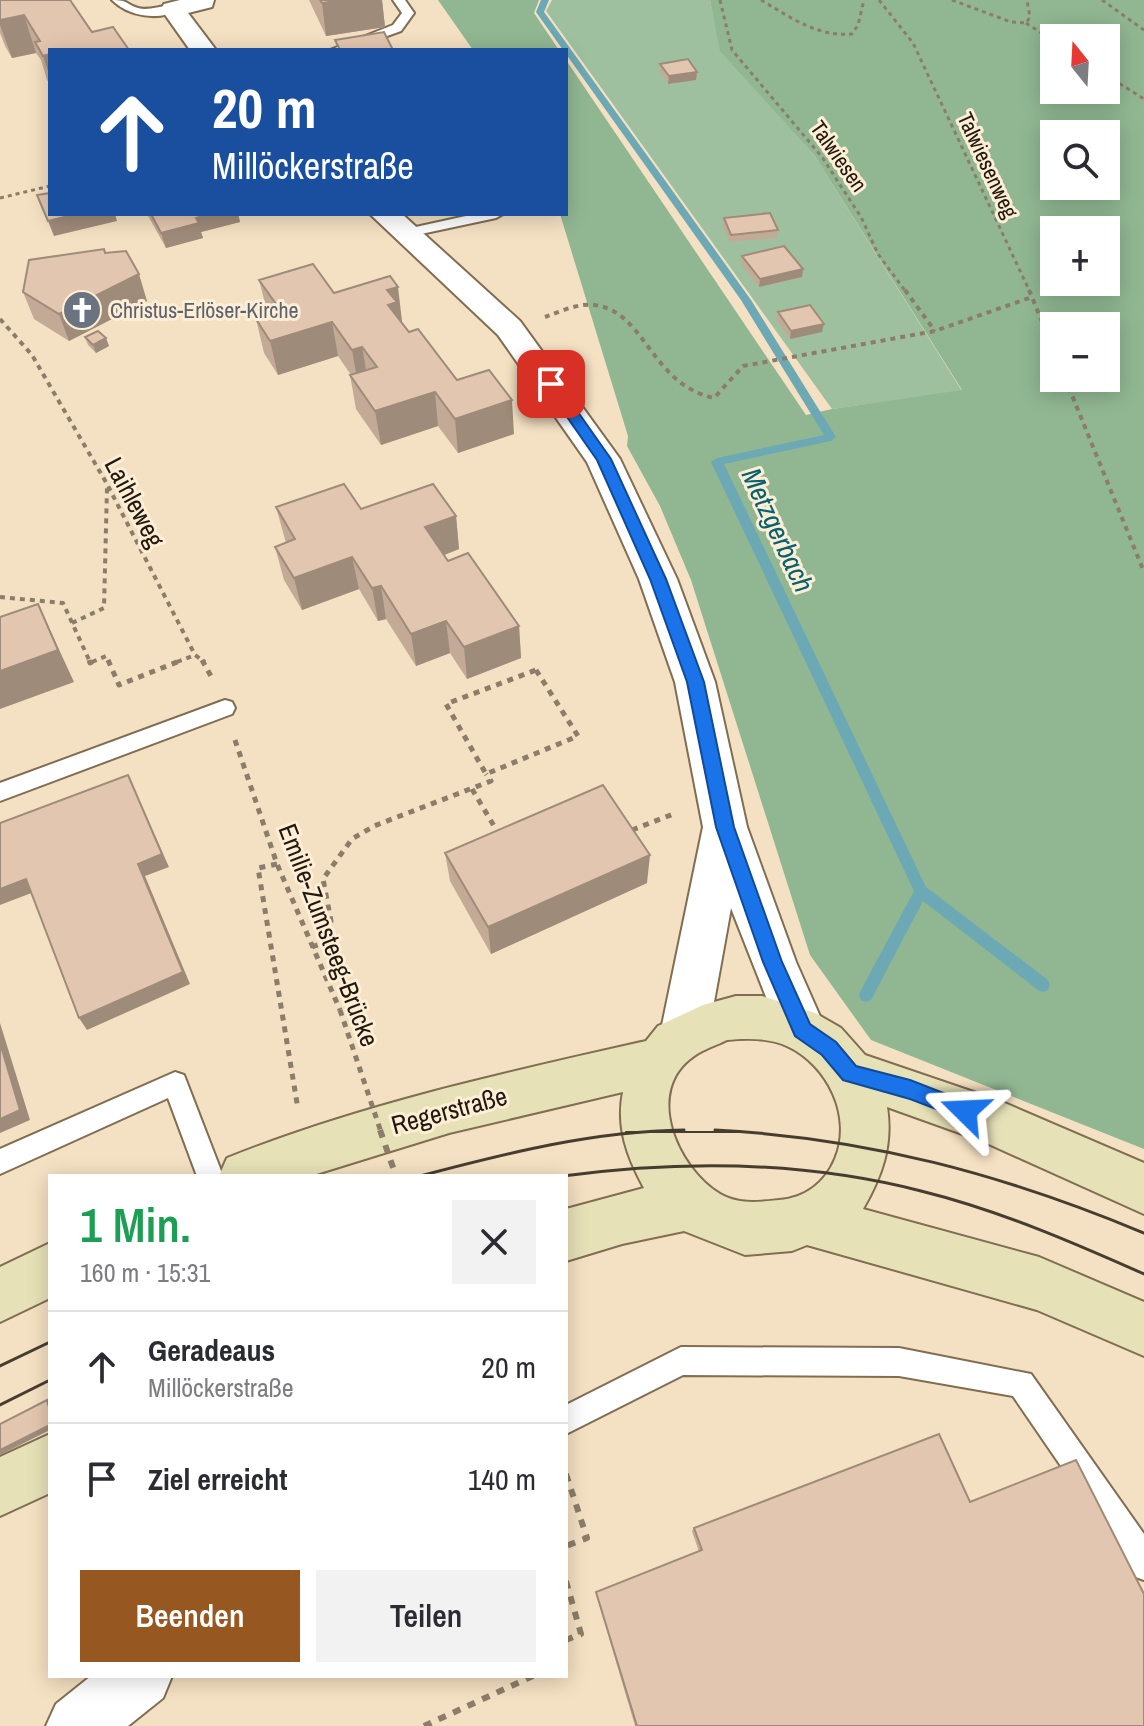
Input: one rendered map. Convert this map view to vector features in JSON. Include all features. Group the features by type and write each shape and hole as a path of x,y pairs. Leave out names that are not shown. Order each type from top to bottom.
{"main road":[{"name":"Regerstraße","path":"250,1174 303,1152 440,1110 671,1048 721,1019 762,1018 802,1030 829,1048 850,1074 865,1108 867,1144 856,1177 837,1202 809,1220 779,1228 748,1229 717,1220 689,1205 655,1166 643,1130 644,1093 671,1048"},
{"path":"850,1074 910,1090 1047,1142 1144,1189"},
{"path":"568,1234 622,1218 689,1205"},
{"name":"Regerstraße","path":"809,1220 1039,1284 1144,1329"},
{"path":"0,1295 48,1271"},
{"path":"0,1487 48,1464"}],"street":[{"path":"202,0 173,9 202,48"},
{"path":"396,223 509,328 603,459 658,579 695,682 722,810 773,962 802,1030"},
{"path":"671,1048 722,810"},
{"path":"78,1726 138,1678"}],"lane":[{"path":"118,0 136,12 173,9"},
{"path":"342,48 397,28 408,13 399,0"},
{"path":"396,223 474,216"},
{"path":"0,792 225,708"},
{"path":"0,1162 175,1083 209,1174"},
{"path":"568,1419 681,1361 899,1362 1021,1384 1135,1547 1144,1565"}],"path":[{"name":"Talwiesen","path":"720,0 732,50 800,126 861,217 878,254 935,331"},
{"path":"761,0 809,26 842,36 852,34 858,25 864,0"},
{"name":"Talwiesenweg","path":"879,0 913,43 1040,317"},
{"path":"952,0 1011,22 1026,23 1040,32"},
{"path":"1026,23 1030,17 1027,0"},
{"path":"1102,0 1144,30"},
{"path":"1120,84 1144,99"},
{"path":"0,198 48,186"},
{"path":"509,328 579,306 595,305 612,309 630,324 670,375 690,392 703,398 714,398 722,394 734,373 743,366 935,331 1032,297"},
{"name":"Laihleweg","path":"0,319 32,355 107,484 195,655 206,663 225,708"},
{"path":"1071,392 1144,572"},
{"path":"72,623 104,608 107,484"},
{"path":"0,597 63,603 90,663 106,656 119,685 195,655"},
{"path":"312,947 328,941 331,921 323,879 352,839 374,826 491,781 486,774 446,704 536,670 578,736 486,774"},
{"name":"Emilie-Zumsteeg-Brücke","path":"225,708 277,864 340,1010 395,1174"},
{"path":"472,789 503,840"},
{"path":"625,820 633,832 722,810"},
{"path":"277,864 258,868 298,1104"},
{"path":"568,1480 587,1538 568,1545"},
{"path":"568,1588 581,1634 568,1639"},
{"path":"424,1726 529,1678"}],"green space":[{"path":"438,0 539,0 534,13 558,48 472,48"},
{"path":"552,0 710,0 721,51 814,155 962,391 832,409 546,11"},
{"path":"710,0 1144,0 1144,1149 871,1040 810,955 691,580 660,506 627,446 628,436 561,216 568,216 568,63 806,415 962,390 814,155 720,51"}],"building":[{"path":"0,0 70,0 92,32 113,27 128,48 48,48 48,55 43,56 35,42 40,41 24,15 0,20"},
{"path":"384,32 392,48 339,48 335,40"},
{"path":"688,59 697,72 669,76 660,64"},
{"path":"48,193 48,216 69,216 48,221 37,195"},
{"path":"770,213 778,230 731,235 724,218"},
{"path":"152,216 202,216 196,218 199,223 161,233"},
{"path":"784,246 803,269 760,279 742,256"},
{"path":"104,249 105,253 126,251 139,274 59,314 23,292 29,260"},
{"path":"313,264 334,293 390,276 398,287 387,290 397,302 388,305 409,332 418,329 457,380 489,370 512,400 455,419 435,392 375,411 350,375 377,367 362,347 352,350 332,322 270,341 256,319 281,311 259,280"},
{"path":"810,305 824,324 791,331 778,312"},
{"path":"98,331 106,338 93,345 85,337"},
{"path":"344,484 361,509 433,484 456,516 425,527 448,561 468,553 519,626 464,647 446,621 411,634 381,586 372,588 352,557 294,578 275,547 295,539 276,507"},
{"path":"38,604 58,650 0,671 0,617"},
{"path":"128,775 162,854 138,864 183,972 79,1018 26,879 0,889 0,823"},
{"path":"603,785 650,855 488,927 445,853"},
{"path":"0,1043 20,1110 0,1119"},
{"path":"47,1400 48,1426 0,1450 0,1424"},
{"path":"939,1434 970,1502 1076,1460 1144,1594 1144,1726 637,1726 596,1592 702,1550 694,1528"}],"waterway":[{"name":"Metzgerbach","path":"545,0 540,12 566,48"},
{"name":"Metzgerbach","path":"568,51 746,300 831,437 717,462 921,891"},
{"path":"866,995 921,891"},
{"name":"Metzgerbach","path":"921,891 1043,985"}],"tram line":[{"path":"639,1132 684,1130"},
{"path":"715,1130 744,1132"},
{"path":"626,1132 639,1132"},
{"path":"428,1174 518,1152 639,1132"},
{"path":"639,1132 744,1132"},
{"path":"744,1132 750,1132"},
{"path":"744,1132 827,1141 934,1162 1039,1193 1144,1233"},
{"path":"568,1175 653,1167 743,1166 877,1181 1006,1217 1144,1274"},
{"path":"0,1366 48,1343"},
{"path":"0,1405 48,1381"}],"place":[{"name":"Christus-Erlöser-Kirche","path":"82,310"}],"route":[{"path":"551,384 603,459 658,579 695,682 725,827 773,962 802,1030 829,1048 850,1074 910,1090 965,1111"}]}
